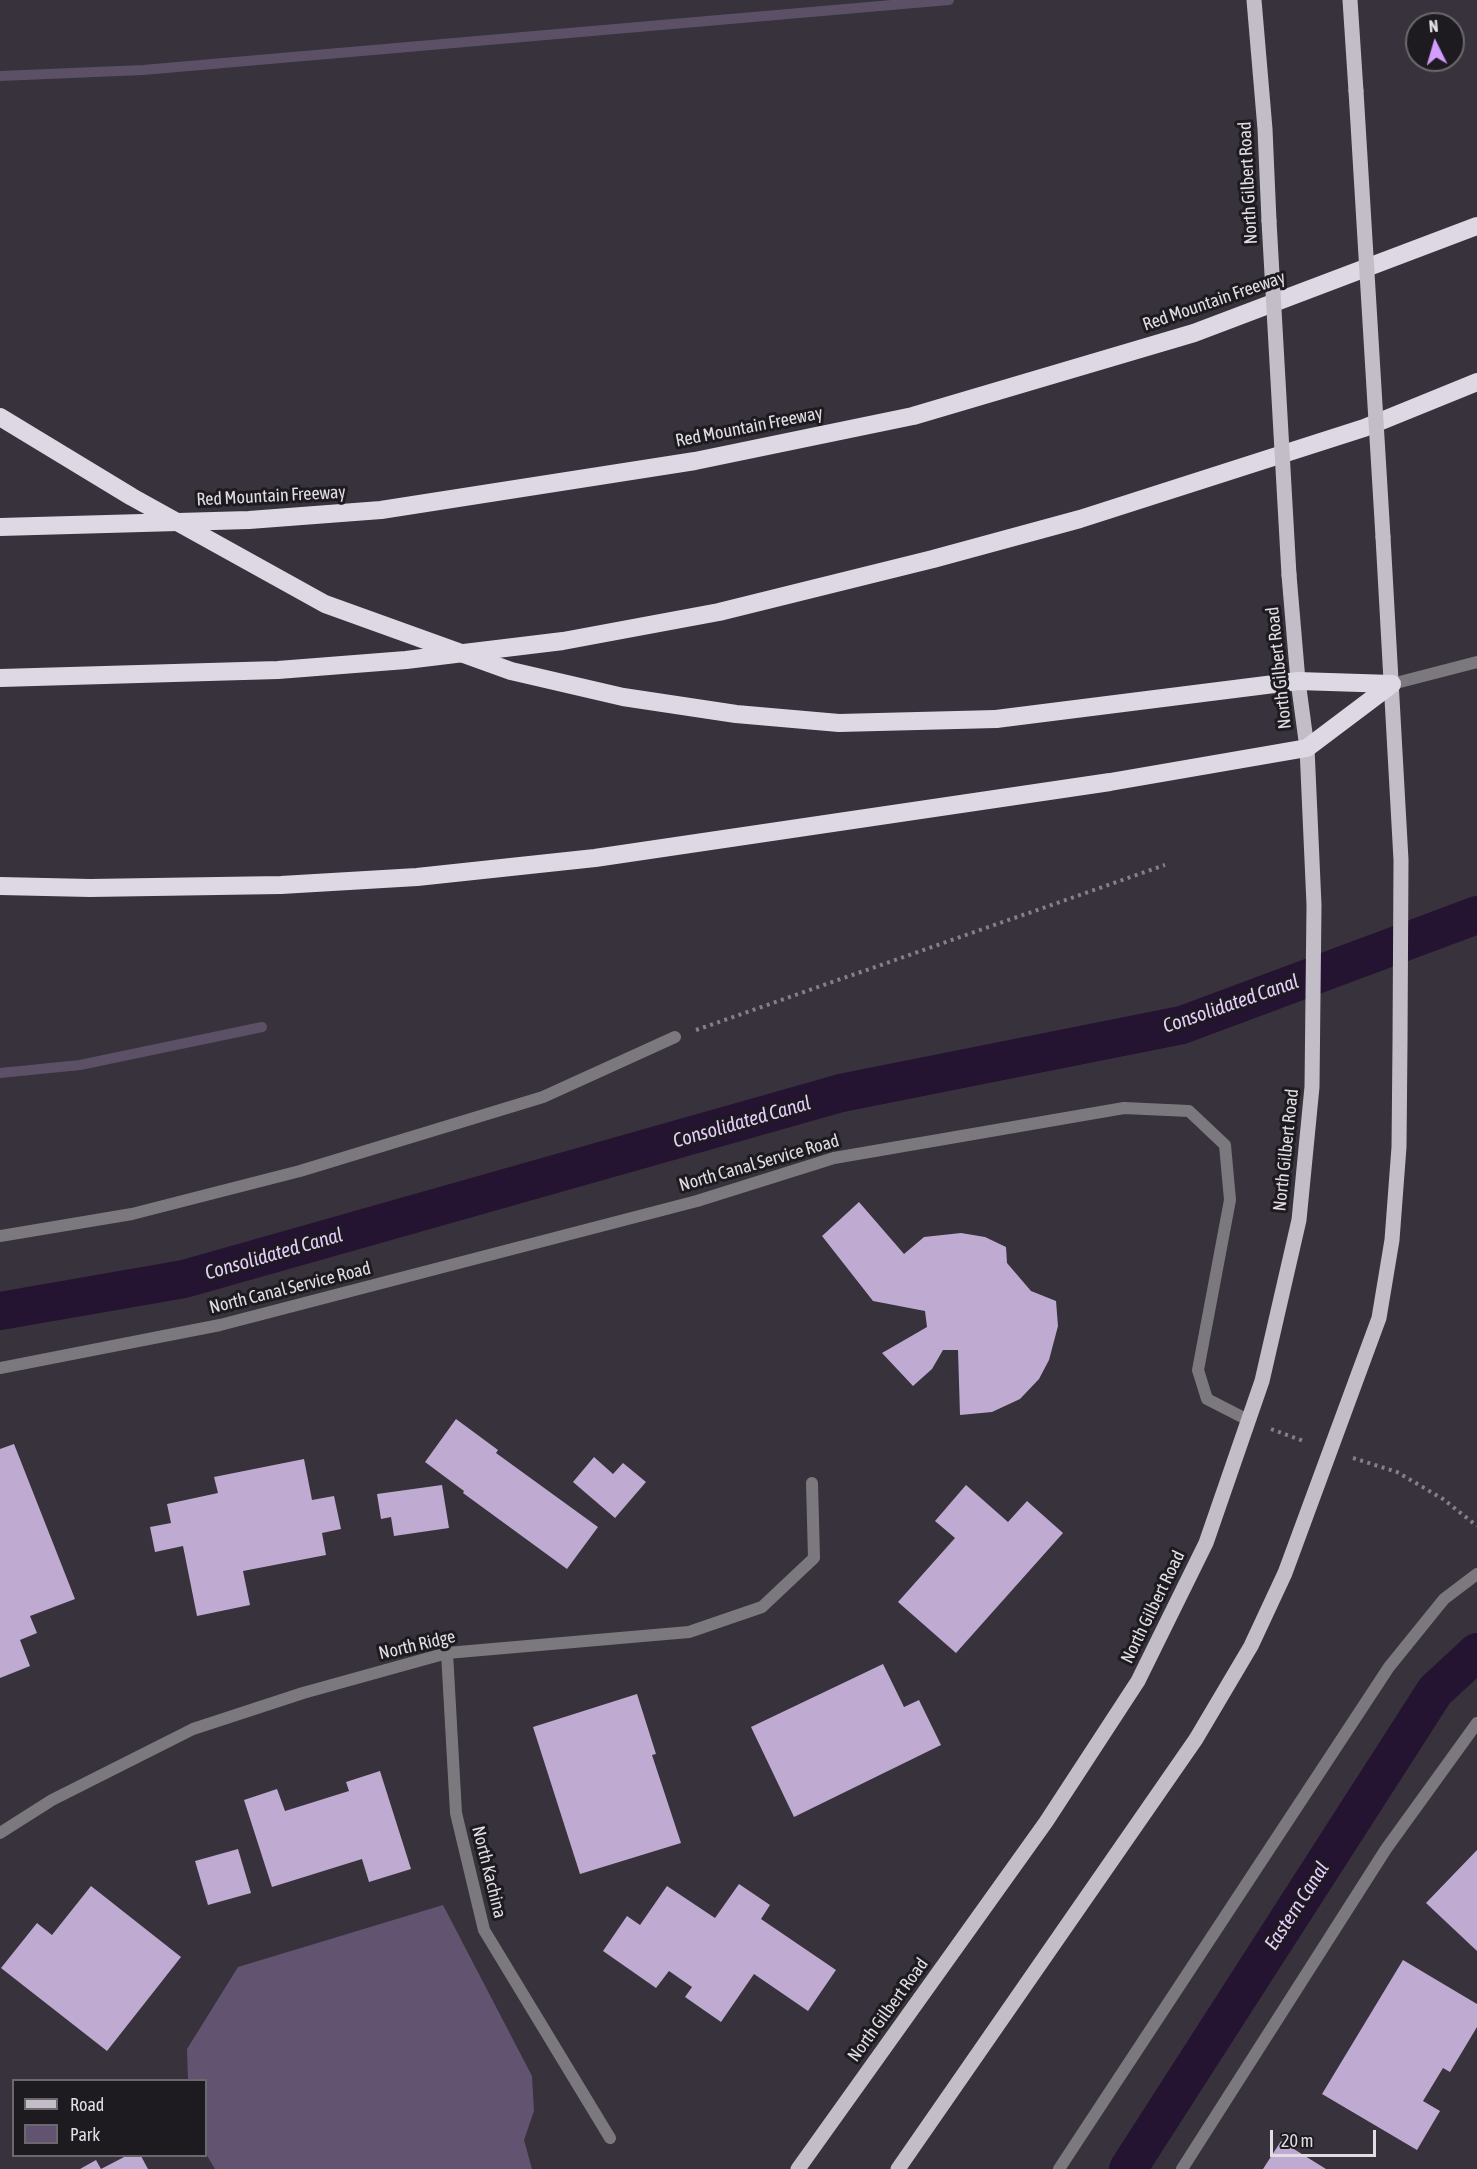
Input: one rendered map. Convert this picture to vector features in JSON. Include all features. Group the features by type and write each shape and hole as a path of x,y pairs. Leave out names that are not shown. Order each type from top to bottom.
{"highway":[{"name":"Red Mountain Freeway","path":"0,526 249,520 381,510 718,456 913,416 1194,333 1477,226"},
{"path":"0,678 278,670 406,660 562,641 719,612 933,560 1080,519 1364,428 1477,382"},
{"path":"0,417 132,497 325,604 511,671 623,697 736,714 839,723 996,718 1298,681 1392,684"},
{"path":"0,886 90,888 281,885 417,877 595,858 1110,782 1306,748 1392,684"}],"main road":[{"name":"North Gilbert Road","path":"798,2169 1046,1822 1138,1681 1206,1543 1262,1381 1299,1220 1312,1087 1314,905 1306,748 1289,575 1265,129 1254,0"},
{"path":"898,2169 1196,1739 1251,1646 1285,1573 1332,1451 1379,1318 1392,1240 1398,1158 1401,860 1350,0"}],"street":[{"path":"1392,684 1477,662"},
{"path":"0,1236 132,1214 300,1171 543,1097 675,1037"},
{"name":"North Canal Service Road","path":"0,1368 231,1322 697,1201 834,1158 1124,1108 1189,1111 1225,1145 1230,1200 1198,1370 1207,1400 1248,1420"},
{"name":"North Ridge","path":"0,1833 52,1800 194,1729 303,1693 447,1653 689,1632 762,1607 814,1558 812,1483"},
{"path":"1059,2169 1389,1667 1444,1599 1477,1574"},
{"name":"North Kachina","path":"447,1653 456,1813 484,1930 610,2138"},
{"path":"1182,2169 1386,1849 1477,1723"}],"path":[{"path":"675,1037 1165,865"},
{"path":"1248,1420 1397,1472 1443,1499 1477,1526"}],"green space":[{"path":"443,1905 532,2076 534,2111 524,2140 532,2169 215,2169 207,2156 207,2079 188,2079 187,2049 238,1967"}],"building":[{"path":"859,1202 904,1254 924,1237 961,1233 985,1237 1006,1247 1007,1263 1031,1291 1056,1301 1058,1326 1049,1360 1039,1379 1020,1399 992,1412 960,1415 958,1350 943,1350 932,1369 913,1386 882,1353 927,1327 925,1311 873,1301 822,1236"},
{"path":"456,1419 498,1450 496,1453 598,1527 567,1569 463,1493 464,1491 425,1462"},
{"path":"14,1444 75,1599 30,1616 37,1633 20,1640 30,1666 0,1678 0,1449"},
{"path":"594,1457 613,1474 623,1463 646,1482 615,1518 573,1482"},
{"path":"304,1459 312,1500 334,1496 341,1529 322,1533 326,1555 243,1571 250,1605 197,1616 183,1546 155,1552 150,1527 171,1523 167,1504 218,1493 214,1477"},
{"path":"442,1485 449,1528 394,1536 391,1517 381,1519 377,1494"},
{"path":"966,1485 1008,1522 1027,1501 1063,1533 956,1653 898,1602 955,1538 935,1521"},
{"path":"883,1664 904,1707 919,1700 941,1745 794,1817 751,1727"},
{"path":"637,1694 656,1754 652,1755 681,1843 580,1874 533,1727"},
{"path":"380,1771 411,1869 369,1882 362,1859 272,1887 244,1800 277,1789 285,1811 349,1791 346,1782"},
{"path":"238,1849 251,1893 208,1905 195,1861"},
{"path":"1477,1850 1477,1951 1426,1903"},
{"path":"739,1884 770,1905 761,1919 836,1970 808,2011 754,1974 721,2022 685,1997 692,1987 669,1971 656,1988 603,1951 627,1916 640,1925 667,1886 715,1918"},
{"path":"91,1886 181,1957 107,2051 1,1968 37,1923 52,1935"},
{"path":"1403,1960 1477,2004 1477,2027 1450,2072 1443,2068 1423,2101 1440,2111 1417,2150 1322,2094"},
{"path":"1281,2141 1326,2169 1263,2169"},
{"path":"124,2157 142,2157 148,2169 101,2169"},
{"path":"96,2160 101,2169 80,2169"}],"waterway":[{"path":"0,76 143,70 949,0"},
{"name":"Consolidated Canal","path":"0,1311 184,1279 841,1093 1182,1025 1477,915"},
{"path":"0,1073 80,1065 262,1027"},
{"name":"Eastern Canal","path":"1128,2169 1435,1691 1477,1652"}]}
